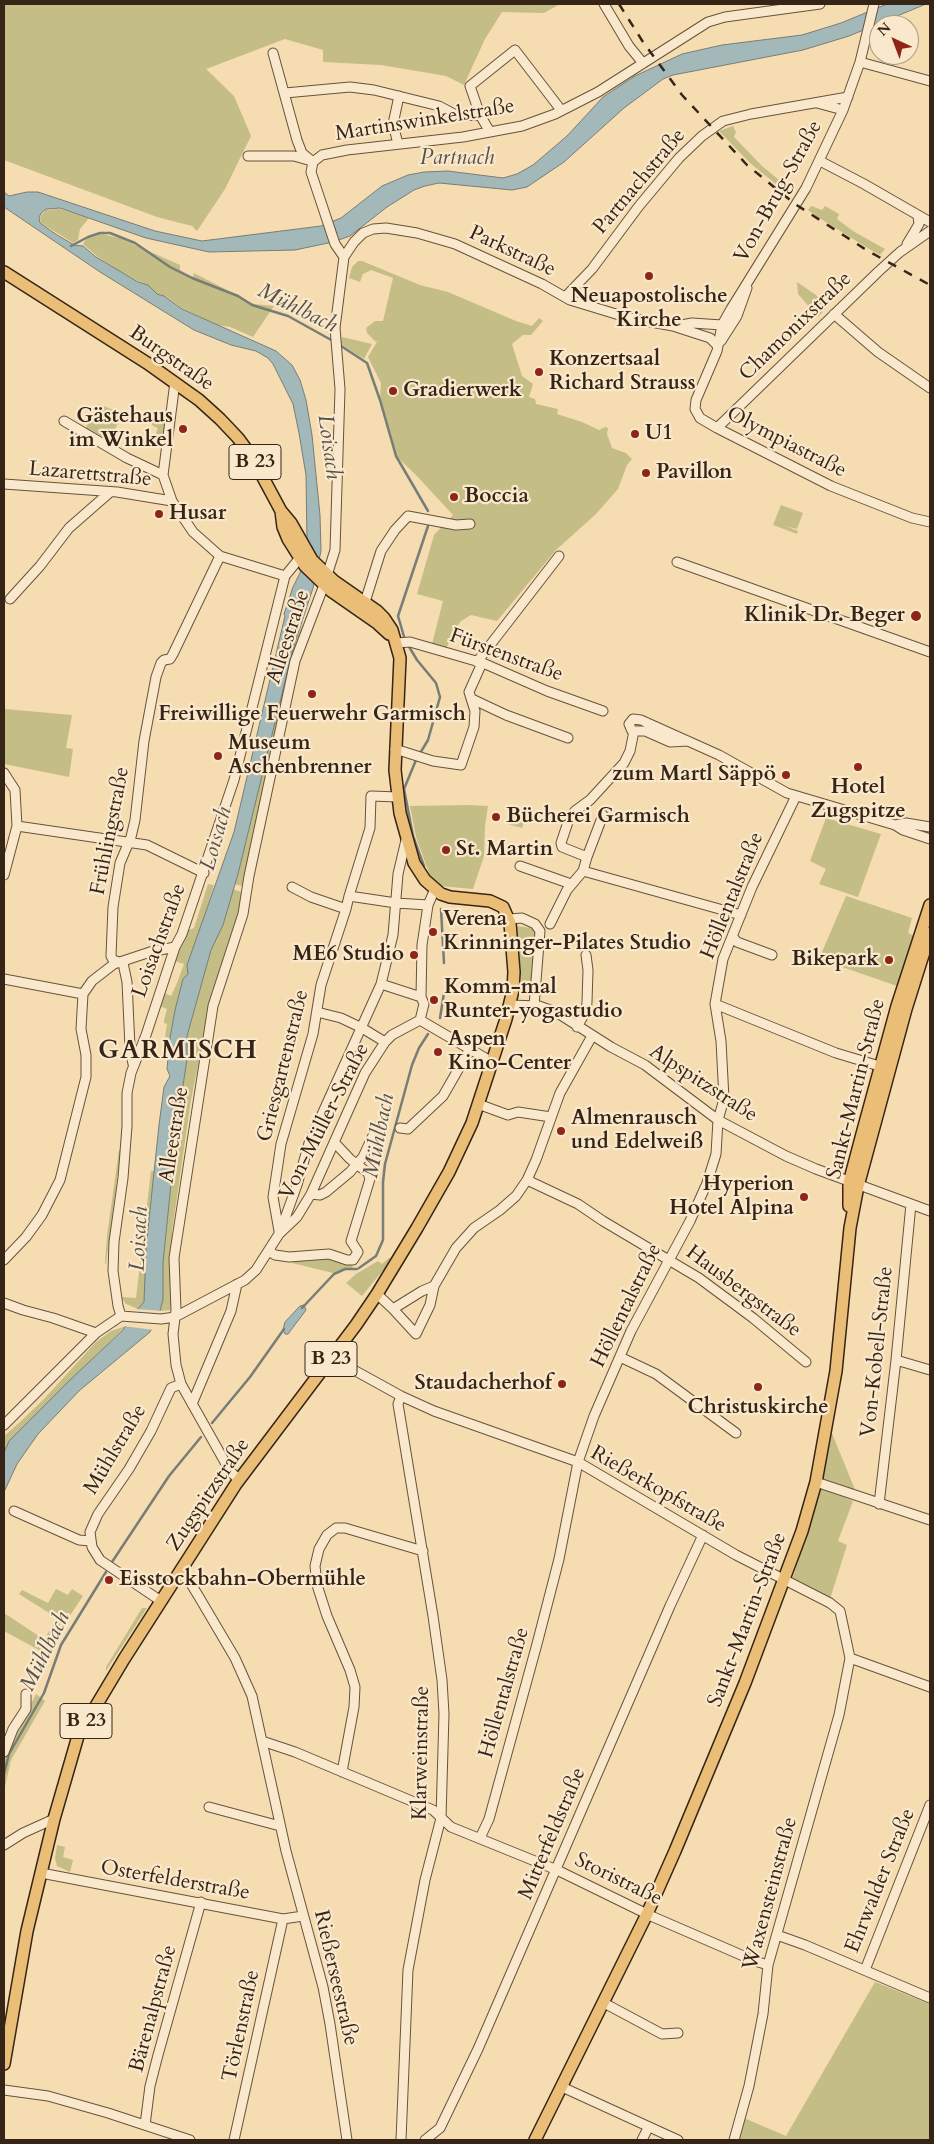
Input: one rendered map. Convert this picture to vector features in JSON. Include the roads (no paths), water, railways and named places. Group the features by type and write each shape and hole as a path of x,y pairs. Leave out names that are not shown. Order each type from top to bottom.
{"main road":[{"name":"Burgstraße","path":"4,272 175,382 199,400 238,438 262,474 281,511 283,527 302,551"},
{"name":"B 23","path":"302,551 322,577 377,622 396,643"},
{"name":"B 23","path":"322,577 365,602 384,618 392,630 401,669 395,749 398,797 406,840 418,872 446,894"},
{"path":"446,894 499,904 505,910 509,919"},
{"name":"Sankt-Martin-Straße","path":"885,1068 899,999 930,905"},
{"name":"B 23","path":"492,1062 510,1005 514,972 509,919"},
{"name":"Sankt-Martin-Straße","path":"535,2140 647,1914 745,1683 784,1580 816,1482 836,1371 854,1184 885,1068 930,933"},
{"name":"Zugspitzstraße","path":"4,2064 27,1931 73,1748 86,1720 239,1480 332,1358 377,1294 449,1172 469,1131 492,1062"}],"street":[{"path":"604,4 629,46 642,62"},
{"name":"Martinswinkelstraße","path":"248,156 294,156 313,162 322,155 522,126 598,92 642,62 708,22 734,15 820,4"},
{"name":"Von-Brug-Straße","path":"718,346 721,325 749,282 820,161 843,110 860,62 874,4"},
{"path":"490,132 480,114 470,86 515,50 561,110"},
{"path":"273,53 302,153 313,162 311,172 335,244 344,257"},
{"path":"860,62 930,81"},
{"path":"285,93 350,87 439,106 458,116 480,114"},
{"path":"398,144 393,124 399,96"},
{"name":"Partnachstraße","path":"565,297 592,269 639,206 689,148 723,121 848,96"},
{"name":"Partnachstraße","path":"816,103 843,110"},
{"path":"820,161 930,222"},
{"name":"Chamonixstraße","path":"900,252 915,233 919,224 918,216"},
{"name":"Parkstraße","path":"344,257 363,233 380,229 401,230 455,244 542,284 565,297 629,318 673,326 710,338 718,346"},
{"name":"Chamonixstraße","path":"717,428 900,252 930,231"},
{"name":"Alleestraße","path":"175,1317 174,1258 213,1006 243,914 254,850 295,661 322,577 335,550 340,389 334,328 344,257"},
{"name":"Von-Brug-Straße","path":"718,346 737,316 749,282"},
{"path":"834,314 878,352 930,388"},
{"name":"Parkstraße","path":"673,326 692,323 721,325"},
{"name":"Olympiastraße","path":"718,346 694,405 698,416 717,428 862,500 912,518 930,522"},
{"path":"175,382 163,475 172,501 193,532 220,556 285,576"},
{"path":"64,421 92,440 163,475"},
{"name":"Lazarettstraße","path":"4,484 109,493 117,492 172,501"},
{"path":"10,599 40,566 69,528 109,493"},
{"path":"365,602 381,551 395,530 408,516 456,525 470,524"},
{"name":"Loisachstraße","path":"121,1316 113,1271 114,1242 123,1178 127,1126 127,1093 133,1064 146,1035 175,947 182,934 204,873 234,780 285,576 302,551"},
{"name":"Frühlingstraße","path":"133,1064 130,1047 127,982 123,963 113,960 111,954 116,880 135,820 144,741 158,668 164,660 170,659 173,654 220,556"},
{"path":"395,749 433,761 461,764 474,726 475,711 469,692 479,662 559,556"},
{"path":"676,562 930,652"},
{"name":"Fürstenstraße","path":"396,643 410,642 479,662 547,691 602,711"},
{"path":"472,699 506,715 568,738"},
{"path":"634,732 630,728 629,722 633,719 638,719 719,754 796,796 895,825 903,830 930,839"},
{"path":"634,732 645,731 670,742 688,741"},
{"path":"587,857 565,850 561,843 571,816 590,800 628,757 634,732"},
{"path":"4,773 15,790 17,826 4,875"},
{"path":"398,797 371,796 370,828 349,896 396,903 428,905 446,894"},
{"name":"Höllentalstraße","path":"480,1838 489,1819 540,1635 559,1559 578,1462 594,1416 631,1331 690,1221 716,1154 718,1120 724,1099 724,1073 715,1004 723,959 741,915 796,796"},
{"path":"550,924 571,884 583,871 603,815"},
{"path":"895,825 906,823 930,827"},
{"path":"17,826 147,845 204,873"},
{"path":"279,1234 298,1185 309,1143 381,984 393,935 398,874 406,840"},
{"path":"520,866 571,884"},
{"path":"583,871 741,915"},
{"path":"292,888 311,897 346,909"},
{"name":"Griesgartenstraße","path":"279,1234 279,1223 274,1212 273,1197 281,1144 313,1034 322,985 349,896"},
{"path":"428,905 422,944 421,997 424,1004 420,1020 492,1062"},
{"path":"509,919 522,918 535,924 540,931 534,1006"},
{"path":"733,937 737,942 772,955"},
{"path":"4,1260 26,1237 42,1215 60,1180 86,1077 86,1055 81,1029 84,994 92,981 114,964 123,963 150,952 175,947"},
{"path":"575,1025 586,1011 588,970 586,955"},
{"path":"4,980 84,994"},
{"path":"381,984 421,997"},
{"path":"715,1004 836,1054 885,1068"},
{"name":"Alpspitzstraße","path":"510,1005 534,1006 556,1012 592,1036 645,1065 718,1120 786,1156 854,1184 930,1211"},
{"path":"317,1012 341,1018 362,1028 384,1042"},
{"name":"Von-Müller-Straße","path":"121,1316 161,1319 175,1317 237,1284 256,1270 279,1234 297,1217 311,1194 365,1073 384,1042 392,1035 420,1020"},
{"path":"377,1294 416,1334 430,1305 434,1286 456,1248 474,1228 516,1196 528,1180 560,1093 592,1036"},
{"path":"400,1128 408,1129 443,1096 470,1049"},
{"path":"478,1104 508,1115 518,1112 551,1117"},
{"path":"311,1194 320,1195 326,1192 357,1165 369,1147 377,1127"},
{"path":"269,1252 275,1255 289,1256 329,1254 352,1260 358,1252 350,1241 370,1179 368,1173 334,1142"},
{"name":"Hausbergstraße","path":"528,1180 578,1204 603,1222 699,1278 806,1362"},
{"name":"Von-Kobell-Straße","path":"879,1504 896,1360 910,1204"},
{"path":"192,1404 231,1311 237,1284"},
{"path":"393,1309 422,1291 434,1286"},
{"path":"4,1303 96,1333"},
{"path":"4,1425 96,1333 121,1316"},
{"path":"175,1317 173,1334 176,1364 181,1384 230,1471 239,1480"},
{"path":"620,1357 656,1374 736,1434"},
{"name":"Rießerkopfstraße","path":"332,1358 401,1396 456,1420 578,1462 784,1580 830,1602 840,1611 850,1658"},
{"path":"896,1360 930,1370"},
{"name":"Mühlstraße","path":"91,1541 92,1524 129,1469 151,1431 171,1388 181,1384"},
{"name":"Klarweinstraße","path":"401,1396 398,1404 423,1550 442,1680 444,1714 441,1818 425,1880 408,1970 401,2140"},
{"path":"816,1482 930,1520"},
{"path":"14,1511 79,1540 91,1541 96,1554 109,1567 161,1601"},
{"path":"342,1772 354,1707 355,1687 317,1586 315,1566 319,1549 327,1535 336,1528 345,1528 423,1550"},
{"name":"Mitterfeldstraße","path":"424,2140 440,2128 448,2114 670,1606 704,1535"},
{"name":"Rießerseestraße","path":"179,1574 188,1580 235,1658 252,1696 280,1826 302,1916 323,1987 347,2140"},
{"path":"850,1658 930,1687"},
{"name":"Waxensteinstraße","path":"734,2140 749,2086 763,2014 768,1965 839,1715 850,1658"},
{"path":"4,1752 13,1729 26,1709 26,1694"},
{"name":"Storistraße","path":"262,1741 433,1810 451,1827 556,1870 647,1914 768,1965"},
{"name":"Ehrwalder Straße","path":"865,1970 930,1805"},
{"path":"209,1807 280,1826"},
{"path":"4,1845 23,1833 54,1819"},
{"name":"Osterfelderstraße","path":"41,1873 103,1886 201,1902 282,1919 302,1916"},
{"name":"Bärenalpstraße","path":"145,2125 150,2086 201,1902"},
{"name":"Törlenstraße","path":"234,2140 282,1919"},
{"path":"777,1935 930,1998"},
{"path":"604,2003 662,2034 678,2034"},
{"path":"562,2087 648,2128 678,2140"},
{"path":"4,2090 48,2096 190,2140"},
{"path":"642,2140 648,2128"}],"waterway":[{"name":"Mühlbach","path":"71,246 88,237 100,233 110,233 135,243 170,267 192,278 238,296 252,305 288,316 333,341"},
{"name":"Mühlbach","path":"338,344 367,363 396,456 428,511"},
{"name":"Mühlbach","path":"405,640 398,616 428,526"},
{"name":"Mühlbach","path":"408,645 417,660 436,683 440,697 428,740 416,760 404,789 413,836 424,866"},
{"name":"Mühlbach","path":"441,909 444,963"},
{"name":"Mühlbach","path":"440,1018 444,993"},
{"name":"Mühlbach","path":"359,1268 376,1256 383,1240 383,1182 385,1164 412,1065 419,1048 428,1034"},
{"name":"Mühlbach","path":"302,1308 334,1274 345,1269 357,1269"},
{"name":"Mühlbach","path":"212,1423 250,1377 284,1329"},
{"name":"Mühlbach","path":"112,1562 169,1476 201,1437"},
{"name":"Mühlbach","path":"4,1774 9,1754 44,1693 61,1645 106,1572"}],"railway":[{"path":"619,4 643,42 682,95 747,165 795,204 868,251 930,285"}],"place":[{"name":"Neuapostolische Kirche","path":"649,276"},
{"name":"Konzertsaal Richard Strauss","path":"539,372"},
{"name":"Gradierwerk","path":"393,391"},
{"name":"Gästehaus im Winkel","path":"183,429"},
{"name":"U1","path":"635,434"},
{"name":"Pavillon","path":"646,473"},
{"name":"Boccia","path":"454,497"},
{"name":"Husar","path":"159,514"},
{"name":"Klinik Dr. Beger","path":"916,616"},
{"name":"Freiwillige Feuerwehr Garmisch","path":"312,694"},
{"name":"Museum Aschenbrenner","path":"218,756"},
{"name":"Hotel Zugspitze","path":"858,767"},
{"name":"zum Martl Säppö","path":"786,775"},
{"name":"Bücherei Garmisch","path":"496,817"},
{"name":"St. Martin","path":"446,850"},
{"name":"Verena Krinninger-Pilates Studio","path":"433,932"},
{"name":"ME6 Studio","path":"414,955"},
{"name":"Bikepark","path":"889,960"},
{"name":"Komm-mal Runter-yogastudio","path":"434,1000"},
{"name":"Aspen Kino-Center","path":"438,1052"},
{"name":"Almenrausch und Edelweiß","path":"561,1131"},
{"name":"Hyperion Hotel Alpina","path":"804,1197"},
{"name":"Staudacherhof","path":"562,1384"},
{"name":"Christuskirche","path":"758,1387"},
{"name":"Eisstockbahn-Obermühle","path":"109,1580"}],"district":[{"name":"GARMISCH","path":"178,1052"}],"water label":[{"name":"Partnach","path":"457,159"},
{"name":"Loisach","path":"328,447"},
{"name":"Loisach","path":"217,839"},
{"name":"Loisach","path":"140,1239"}]}
